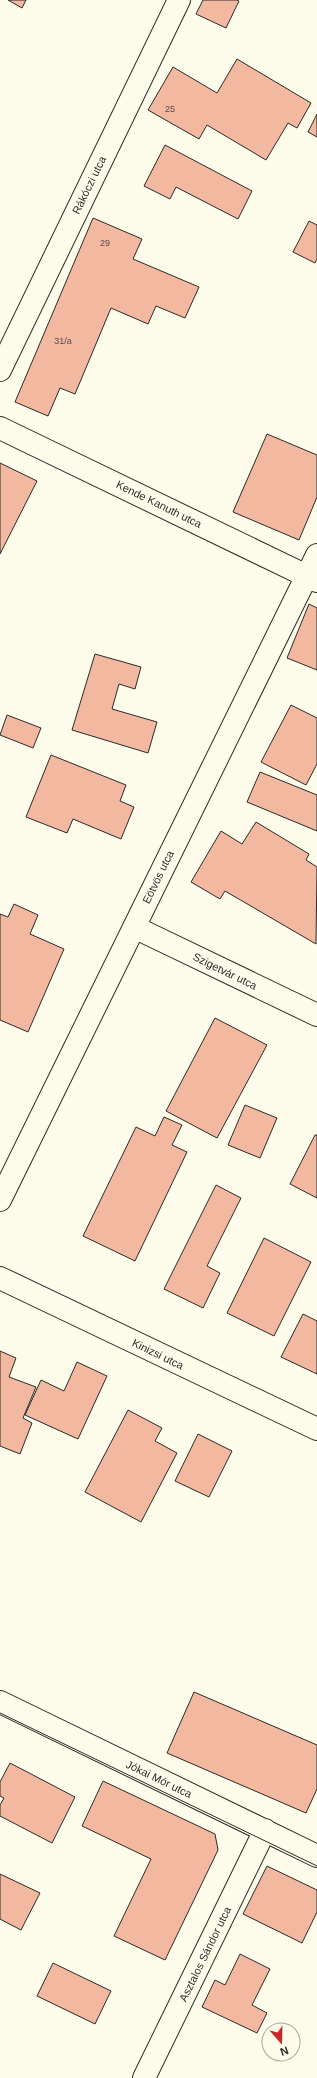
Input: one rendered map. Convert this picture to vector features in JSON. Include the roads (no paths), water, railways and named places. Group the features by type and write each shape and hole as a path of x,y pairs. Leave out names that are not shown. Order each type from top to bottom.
{"street":[{"name":"Rákóczi utca","path":"0,370 179,0"},
{"name":"Kende Kanuth utca","path":"0,428 312,579"},
{"name":"Eötvös utca","path":"0,1200 134,927 312,579 317,555"},
{"name":"Szigetvár utca","path":"134,927 317,1015"},
{"name":"Kinizsi utca","path":"0,1278 317,1429"},
{"name":"Jókai Mór utca","path":"0,1702 316,1854"},
{"name":"Asztalos Sándor utca","path":"144,2078 265,1830"}],"tram line":[{"path":"0,1713 317,1866"}]}
